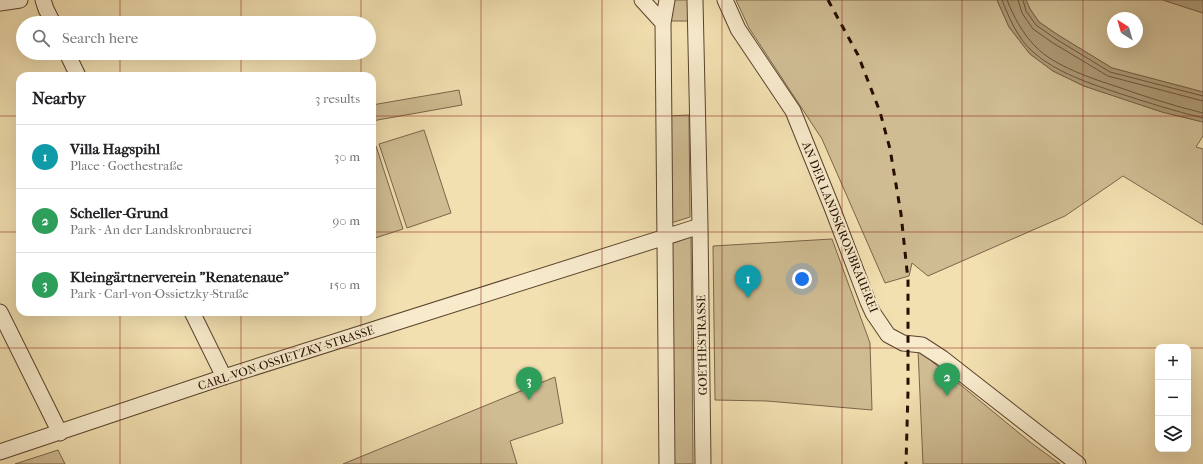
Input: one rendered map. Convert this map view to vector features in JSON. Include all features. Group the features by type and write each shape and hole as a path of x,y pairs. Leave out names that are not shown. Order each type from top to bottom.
{"street":[{"path":"0,3 20,0"},
{"path":"43,0 50,16"},
{"path":"642,0 663,23"},
{"path":"667,0 663,23 667,464"},
{"name":"GOETHESTRASSE","path":"695,0 703,464"},
{"name":"AN DER LANDSKRONBRAUEREI","path":"725,0 738,29 793,111 868,302 873,313 888,335 903,342 922,345 942,358 1078,464"},
{"path":"70,60 76,72"},
{"path":"665,236 700,226"},
{"name":"CARL-VON-OSSIETZKY-STRASSE","path":"0,452 224,377 665,236"},
{"path":"0,312 60,433"},
{"path":"194,316 224,377"}],"shaded area":[{"path":"672,0 688,0 688,21 668,21"},
{"path":"736,0 997,0 1009,27 1030,54 1053,71 1084,86 1162,112 1203,122 1203,136 1196,147 1203,149 1203,225 1123,176 1065,216 928,276 912,263 909,276 885,283 822,139 749,28"},
{"path":"1026,0 1163,0 1203,13 1203,92 1112,68 1039,22"},
{"path":"459,90 462,105 376,120 376,104"},
{"path":"689,115 690,217 671,223 669,116"},
{"path":"424,130 451,213 407,228 379,144"},
{"path":"376,146 403,229 376,238"},
{"path":"691,237 693,464 672,464 671,244"},
{"path":"832,239 870,343 872,410 767,401 715,400 713,246"},
{"path":"918,350 1030,442 1060,464 923,464"},
{"path":"555,377 563,423 510,441 517,464 343,464"},
{"path":"58,450 65,464 15,464"}],"water":[{"path":"997,0 1026,0 1039,22 1112,68 1203,92 1203,122 1162,112 1084,86 1053,71 1030,54 1009,27"},
{"path":"1163,0 1203,0 1203,13"}],"railway":[{"path":"828,0 858,55 880,112 890,149 901,214 908,280 908,391 906,464"}],"place":[{"name":"Villa Hagspihl","path":"748,298"},
{"name":"Scheller-Grund","path":"947,396"},
{"name":"Kleingärtnerverein \"Renatenaue\"","path":"529,400"}]}
